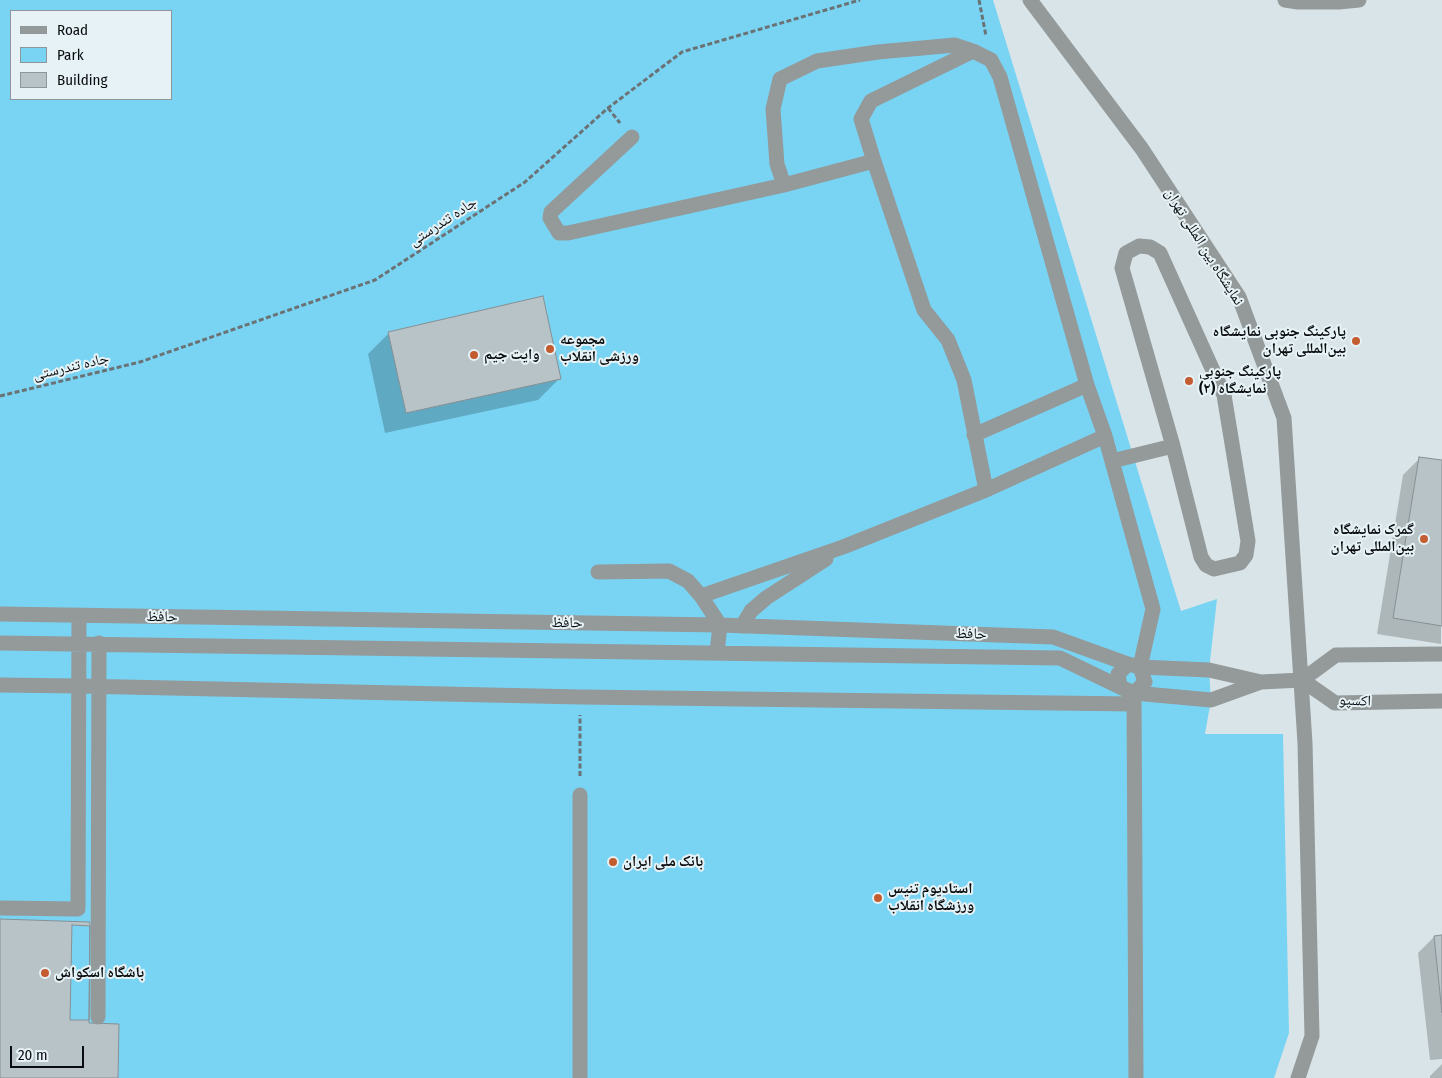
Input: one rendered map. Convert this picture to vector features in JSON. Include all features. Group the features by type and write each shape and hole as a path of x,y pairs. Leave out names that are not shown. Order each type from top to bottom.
{"street":[{"name":"نمایشگاه بین المللی تهران","path":"1030,0 1142,149 1239,297 1284,418 1306,743 1312,1036 1298,1078"},
{"path":"1285,0 1298,2 1338,2 1359,0"},
{"path":"784,185 777,164 773,109 780,80 817,61 878,52 955,45 991,60 1000,77 1087,385 1105,436 1153,609 1134,665 1118,674 1120,687"},
{"path":"973,51 870,101 861,119 924,310 948,340 964,380 986,490"},
{"path":"632,137 551,212 550,218 559,233 568,233 784,185 874,161"},
{"path":"1139,246 1150,247 1160,253 1224,394 1248,541 1246,555 1240,563 1214,569 1206,565 1201,557 1173,446 1122,268 1126,253 1139,246"},
{"path":"974,435 1087,385"},
{"path":"701,596 843,547 986,490 1105,436"},
{"path":"1112,461 1173,446"},
{"path":"742,626 751,610 766,598 843,547"},
{"path":"598,572 669,571 688,581 701,596 720,625 717,653"},
{"name":"حافظ","path":"0,614 720,625 1052,637 1134,665 1209,670 1261,682"},
{"path":"0,908 78,909 79,616"},
{"name":"حافظ","path":"0,643 1060,658 1120,687 1134,698"},
{"path":"98,1017 99,643"},
{"path":"0,685 580,697 1134,698 1211,700 1261,682 1302,680 1336,655 1442,654"},
{"path":"1134,665 1145,682 1134,698 1136,1078"},
{"name":"اکسپو","path":"1302,680 1335,703 1442,701"},
{"path":"580,795 580,1078"}],"path":[{"name":"جاده تندرستی","path":"0,396 140,362 375,280 524,182 608,108 682,52 860,0"},
{"path":"979,0 991,60"},
{"path":"580,697 580,795"}],"green space":[{"name":"مجموعه ورزشی انقلاب","path":"0,0 993,0 1181,611 1217,599 1209,670 1211,700 1205,734 1283,734 1289,1033 1274,1078 0,1078"}],"building":[{"name":"وایت جیم","path":"543,296 561,379 406,413 388,332"},
{"name":"گمرک نمایشگاه بین‌المللی تهران","path":"1419,457 1442,460 1442,626 1393,618"},
{"name":"باشگاه اسکواش","path":"0,919 90,922 89,1023 119,1024 118,1078 0,1078"},
{"path":"72,925 90,926 89,1020 70,1020"},
{"path":"1442,935 1442,1013 1434,936"}],"place":[{"name":"پارکینگ جنوبی نمایشگاه بین‌المللی تهران","path":"1356,341"},
{"name":"مجموعه ورزشی انقلاب","path":"550,349"},
{"name":"وایت جیم","path":"474,355"},
{"name":"پارکینگ جنوبی نمایشگاه (۲)","path":"1189,381"},
{"name":"گمرک نمایشگاه بین‌المللی تهران","path":"1424,539"},
{"name":"بانک ملی ایران","path":"613,862"},
{"name":"استادیوم تنیس ورزشگاه انقلاب","path":"878,898"},
{"name":"باشگاه اسکواش","path":"45,973"}]}
